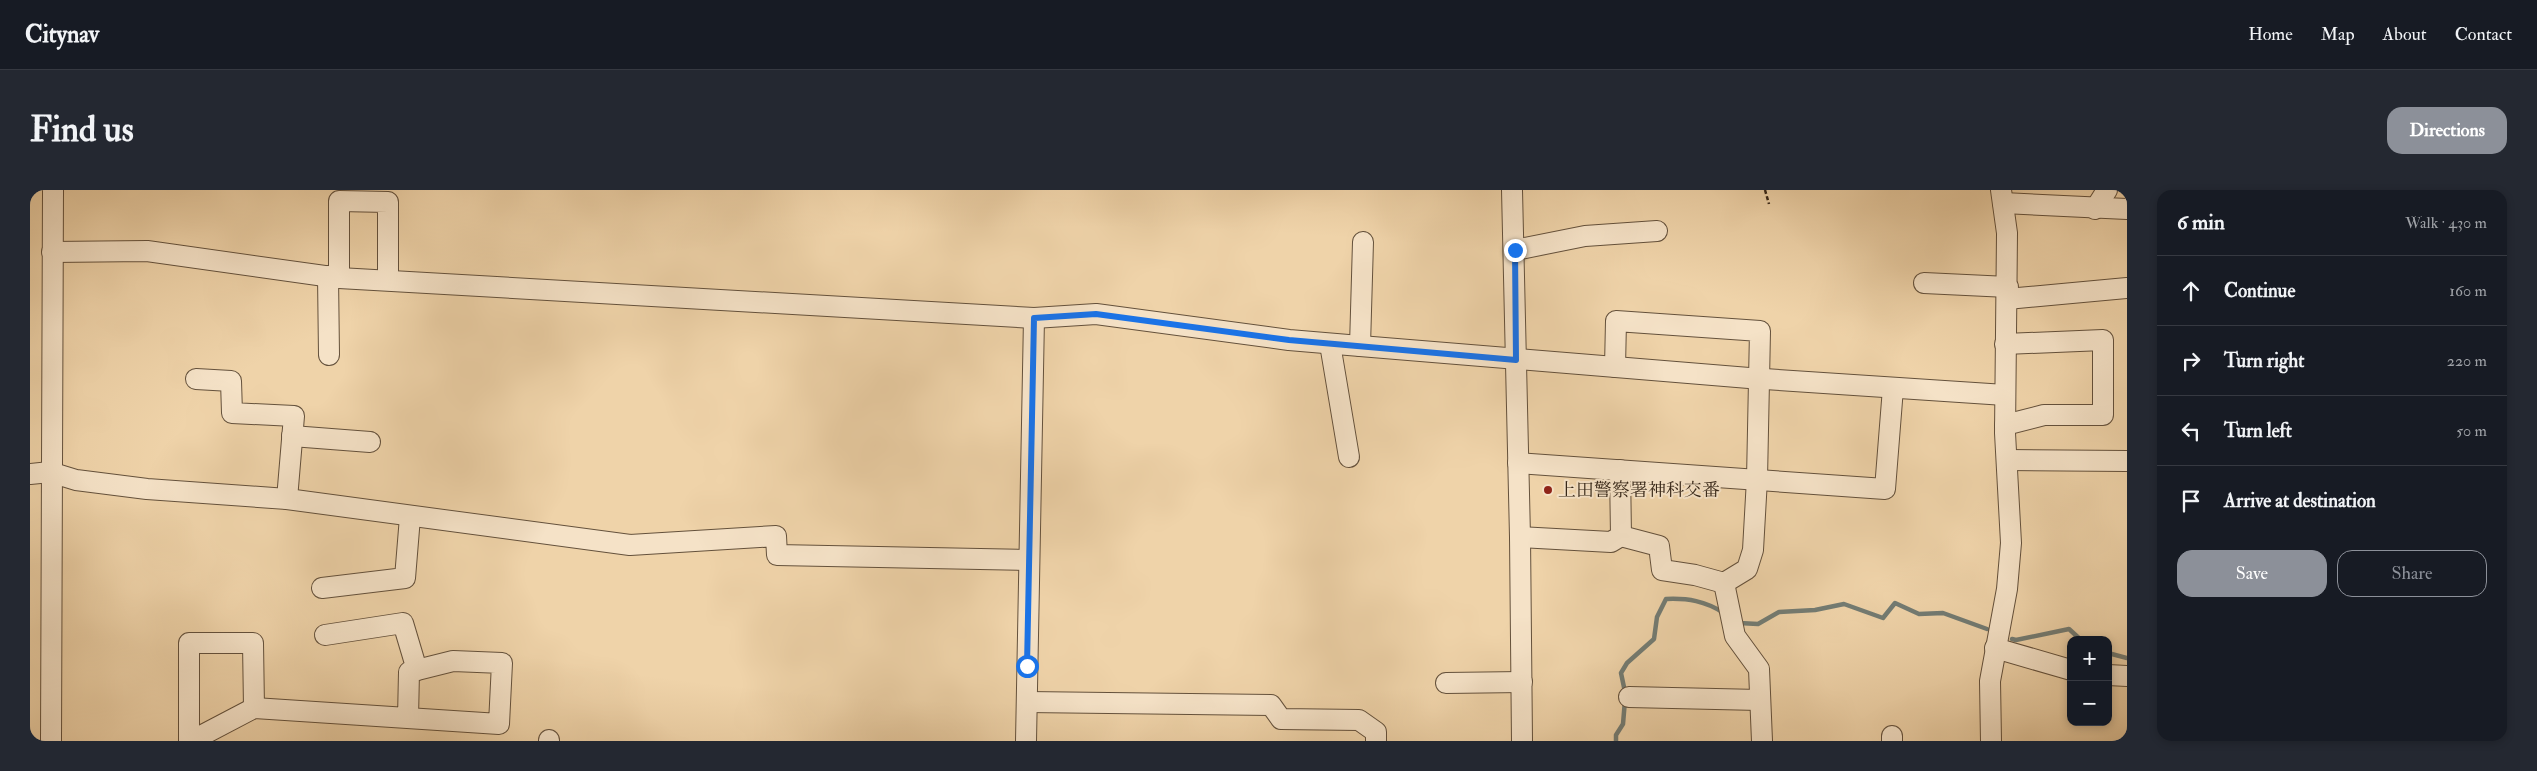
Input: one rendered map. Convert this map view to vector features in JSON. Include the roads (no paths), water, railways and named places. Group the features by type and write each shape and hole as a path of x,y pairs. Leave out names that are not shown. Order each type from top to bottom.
{"street":[{"path":"51,741 50,472 53,190"},
{"path":"1512,190 1515,250 1522,741"},
{"path":"2096,209 2107,190"},
{"path":"1991,741 1990,681 2007,589 2011,543 2005,425 2005,344 2008,293 2007,233 1999,193 2096,209 2127,210"},
{"path":"329,355 339,201 388,202 388,280"},
{"path":"1515,250 1585,236 1657,231"},
{"path":"1360,346 1363,242"},
{"path":"52,252 147,252 334,277 1034,318 1096,314 1330,344 1760,379 2005,395"},
{"path":"1924,283 2008,293 2127,288"},
{"path":"1026,741 1034,318"},
{"path":"1520,537 1611,542 1621,536 1660,546 1662,570 1695,575 1724,583 1747,569 1753,550 1757,480 1760,331 1616,321 1615,368"},
{"path":"2005,344 2103,340 2103,414 2044,415 2005,425"},
{"path":"1330,344 1349,457"},
{"path":"196,379 231,381 232,413 294,416 287,499"},
{"path":"1518,462 1885,489 1893,388"},
{"path":"292,436 370,442"},
{"path":"2007,460 2127,461"},
{"path":"1620,470 1621,536"},
{"path":"30,474 50,472 76,480 129,487 287,499 630,545 776,536 777,555 1029,560"},
{"path":"322,588 406,578 410,517"},
{"path":"1724,583 1734,636 1759,668 1762,741"},
{"path":"325,635 403,623 417,670"},
{"path":"254,708 253,643 189,643 190,741 254,708 499,724 502,663 453,661 409,672 408,718"},
{"path":"1995,648 2067,669"},
{"path":"2112,675 2127,676"},
{"path":"1446,683 1522,682"},
{"path":"1629,697 1759,700"},
{"path":"1027,702 1271,705 1281,719 1359,720 1376,732 1376,741"}],"waterway":[{"path":"1625,692 1621,673 1627,663 1654,639 1657,617 1666,599 1696,601 1724,613"},
{"path":"1739,623 1758,624 1779,612 1815,610 1844,604 1883,618 1895,603 1919,614 1943,613 1987,629"},
{"path":"2012,639 2016,640 2069,629 2077,636"},
{"path":"2112,654 2127,658"},
{"path":"1616,741 1616,735 1623,724 1625,700"}],"place":[{"name":"上田警察署神科交番","path":"1548,490"}]}
